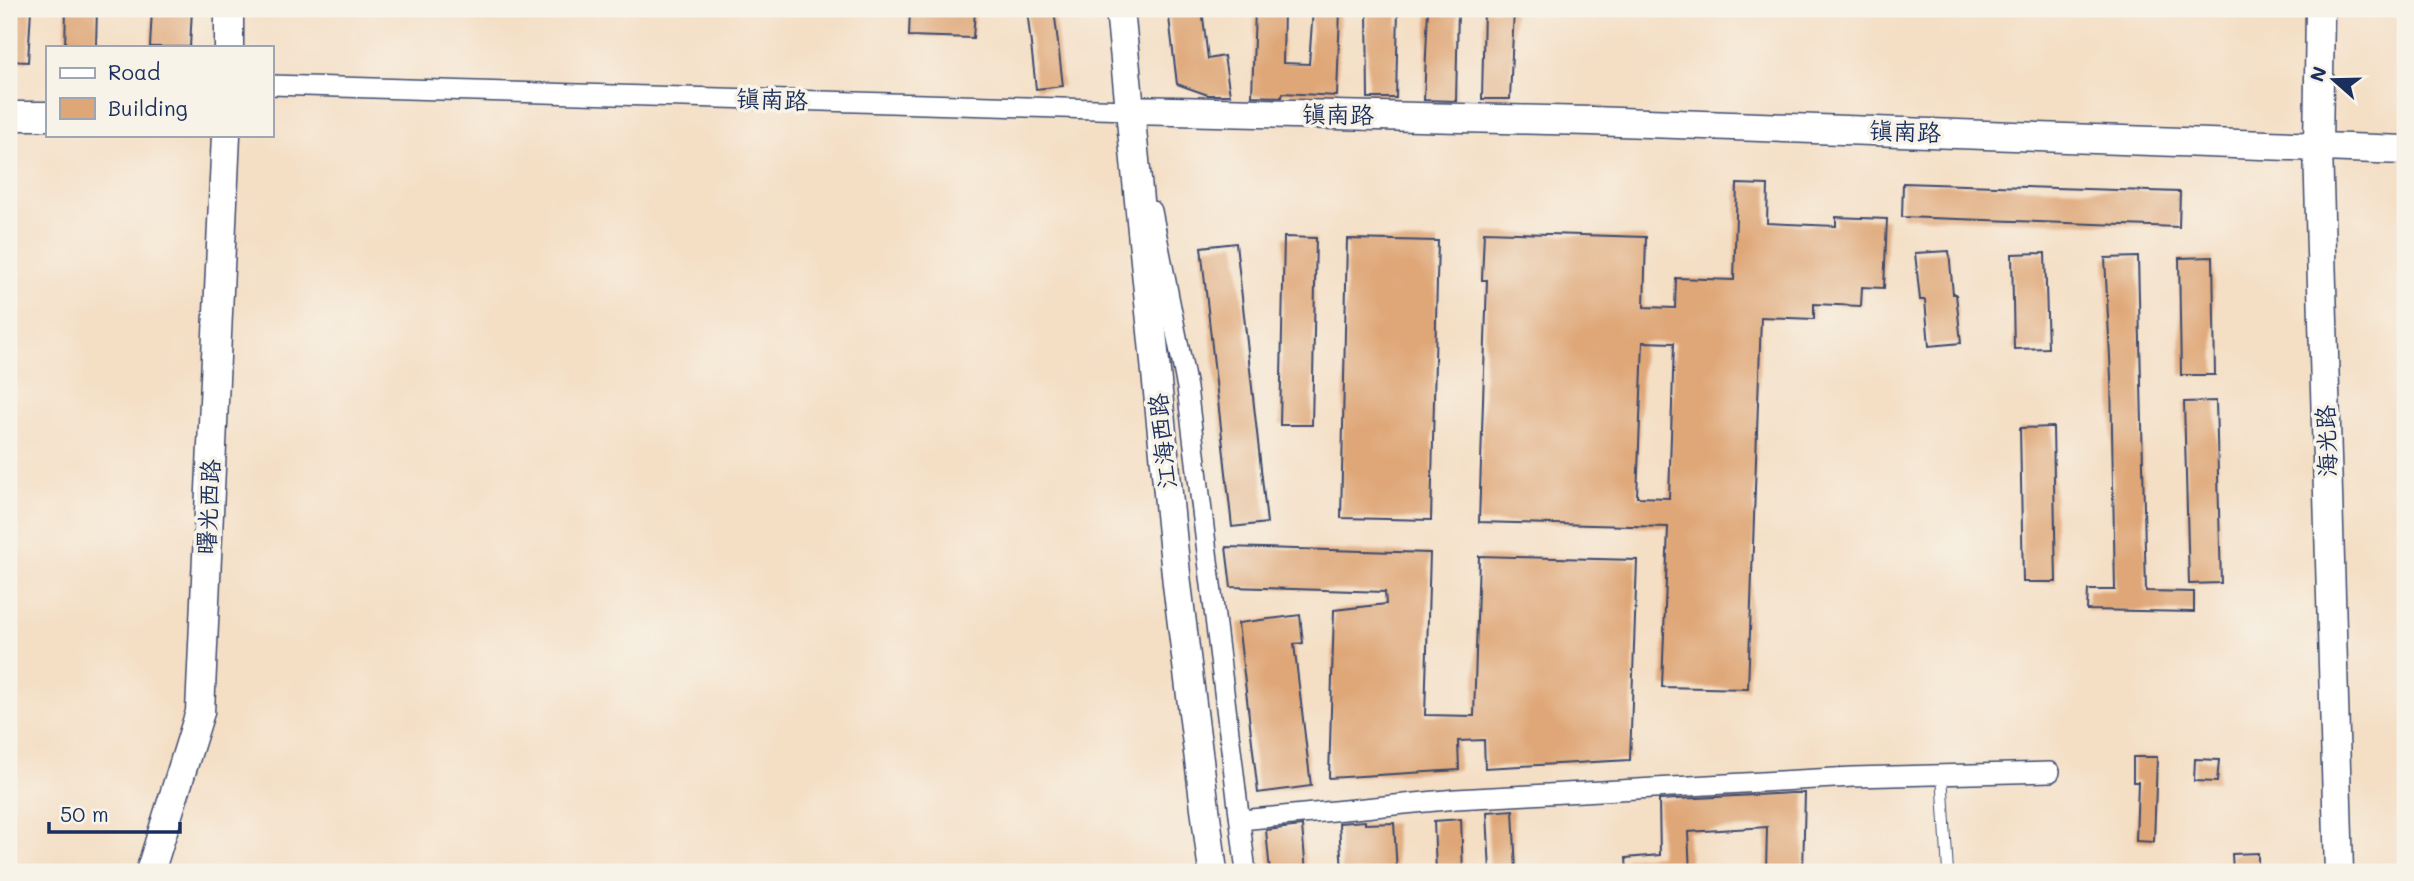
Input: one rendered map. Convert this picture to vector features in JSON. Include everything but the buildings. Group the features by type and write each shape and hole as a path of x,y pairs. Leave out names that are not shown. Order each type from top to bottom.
{"street":[{"path":"229,9 229,46"},
{"name":"江海西路","path":"1120,9 1177,583 1213,872"},
{"name":"海光路","path":"2320,9 2318,148 2339,872"},
{"name":"镇南路","path":"273,85 1591,121 2405,150"},
{"path":"1131,110 1187,388 1246,872"},
{"path":"9,116 46,116"},
{"name":"曙光西路","path":"150,872 200,712 226,136"},
{"path":"1241,820 1456,799 1942,774 2050,772"}],"lane":[{"path":"1942,774 1948,872"}]}
